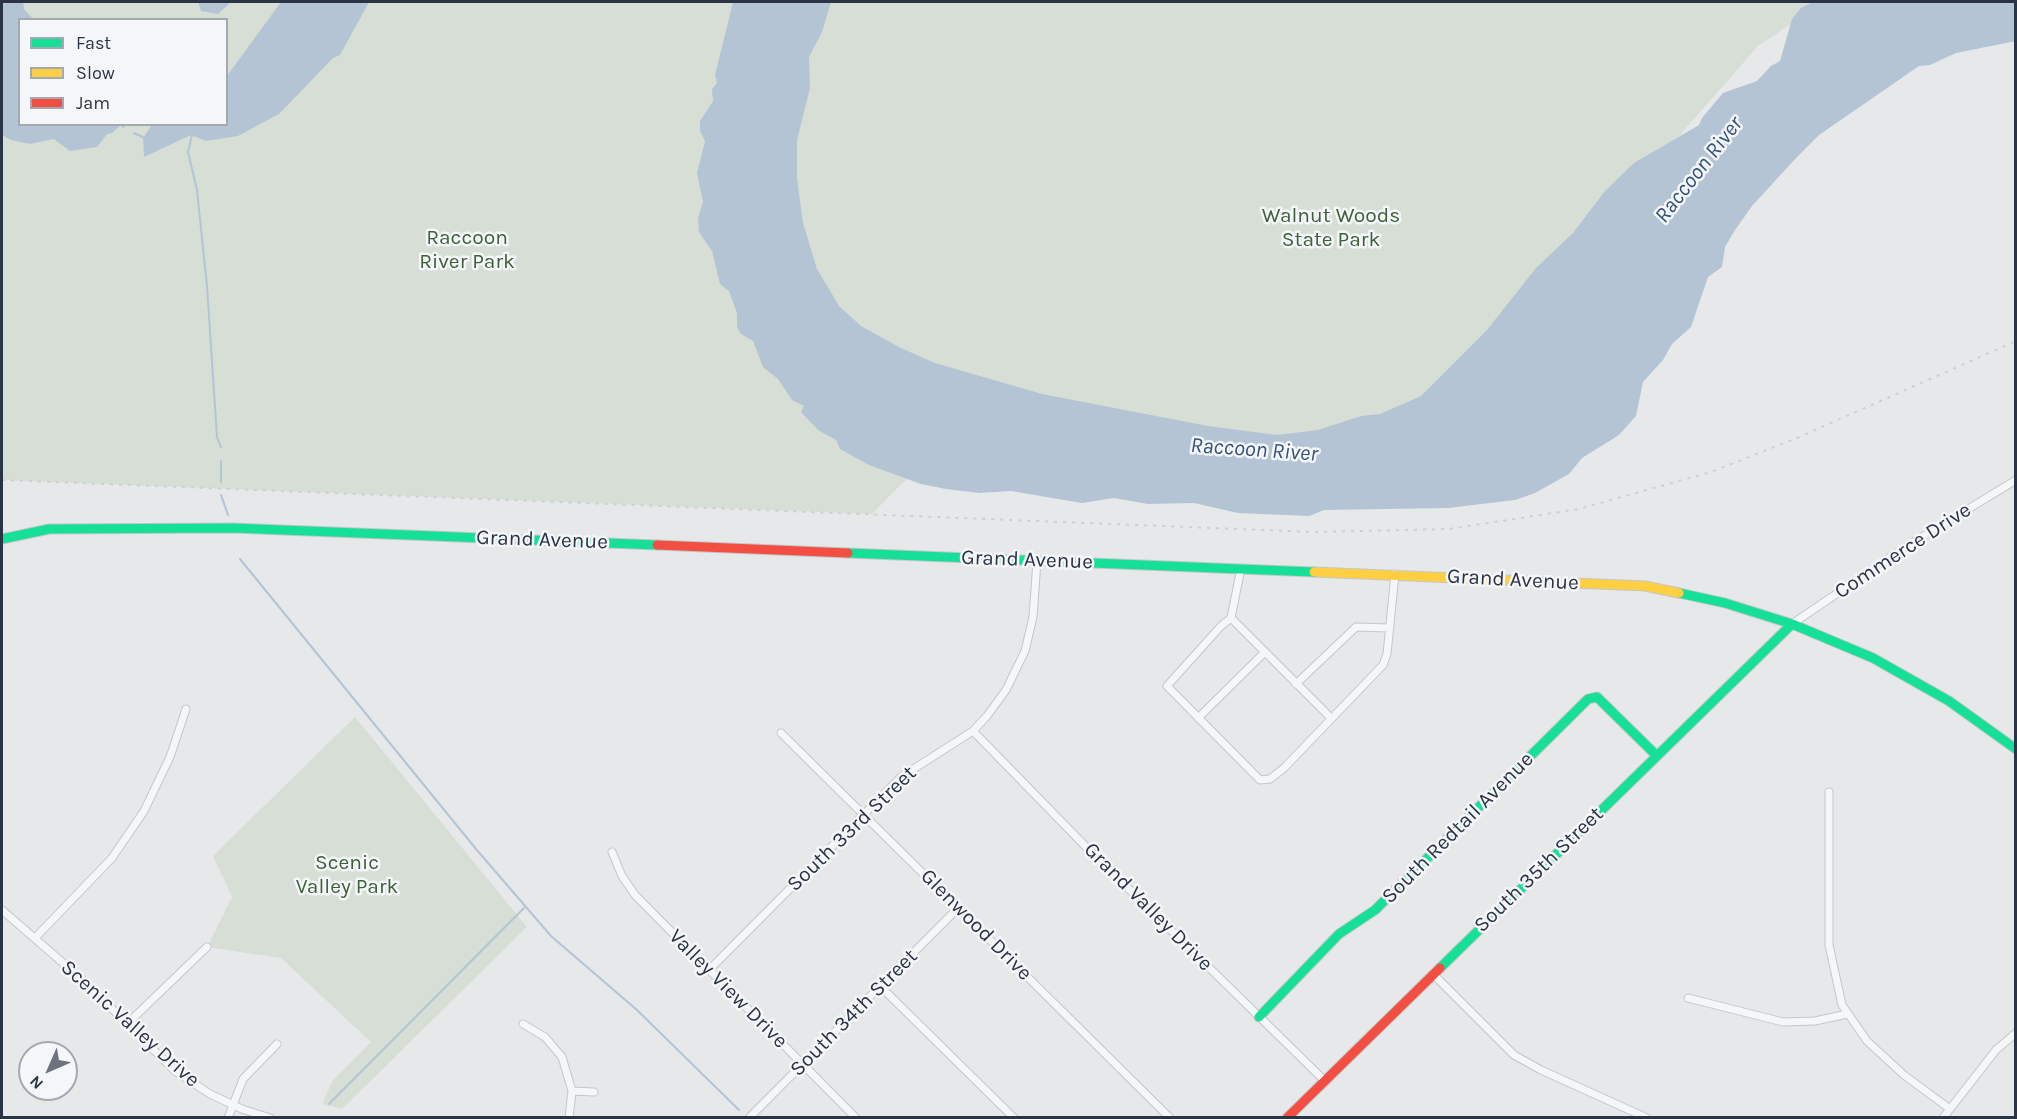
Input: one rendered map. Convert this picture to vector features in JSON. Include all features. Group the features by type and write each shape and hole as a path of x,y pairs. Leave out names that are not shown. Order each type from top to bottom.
{"main road":[{"name":"Grand Avenue","path":"2,538 49,529 233,528 1645,586 1725,603 1792,624 1873,658 1948,701 2016,748"},
{"name":"South 35th Street","path":"1287,1118 1792,624"},
{"name":"South Redtail Avenue","path":"1259,1017 1339,934 1375,910 1588,699 1598,697 1656,755"}],"street":[{"name":"Commerce Drive","path":"1792,624 1904,548 2016,480"},
{"name":"South 33rd Street","path":"709,970 901,777 973,731 1006,690 1025,651 1034,617 1037,561"},
{"path":"1240,568 1231,618 1167,686 1260,780 1270,779 1284,768 1383,665 1387,654 1395,574"},
{"path":"1231,618 1331,718"},
{"path":"1296,684 1356,627 1390,628"},
{"path":"1198,718 1264,652"},
{"path":"35,938 112,858 144,811 170,758 186,709"},
{"name":"Grand Valley Drive","path":"973,731 1090,852 1324,1081"},
{"name":"Glenwood Drive","path":"781,733 1170,1118"},
{"path":"1829,792 1829,945 1835,980 1847,1014 1867,1041 1904,1075 1950,1109"},
{"name":"Valley View Drive","path":"612,852 622,876 635,896 856,1118"},
{"name":"South 34th Street","path":"749,1118 958,908"},
{"name":"Scenic Valley Drive","path":"2,910 35,938 175,1071 233,1106 270,1118"},
{"path":"127,1024 207,947"},
{"path":"1432,974 1514,1055 1647,1118"},
{"path":"880,986 1014,1118"},
{"path":"1688,998 1783,1022 1815,1021 1847,1014"},
{"path":"523,1024 555,1047 567,1068 572,1091 568,1118"},
{"path":"1943,1118 1996,1050 2016,1033"},
{"path":"228,1118 250,1069 277,1044"},
{"path":"572,1091 594,1092"}],"green space":[{"name":"Raccoon River Park","path":"2,2 758,2 717,130 932,453 872,514 2,480"},
{"name":"Walnut Woods State Park","path":"827,2 1824,2 1758,46 1585,243 1379,459 968,396 810,296 777,233 796,71"},
{"name":"Scenic Valley Park","path":"355,717 527,927 342,1109 322,1104 333,1080 371,1042 281,958 207,947 232,897 213,856"}],"water":[{"path":"2,2 23,2 24,9 32,18 18,18 18,126 120,126 107,134 97,147 70,151 54,139 30,144 11,140 2,135"},
{"path":"198,2 231,2 218,14 201,11"},
{"path":"281,2 369,2 340,55 333,58 279,114 238,136 206,141 191,135 144,157 143,138 151,126 228,126 228,75"},
{"name":"Raccoon River","path":"733,2 831,2 822,32 809,57 810,88 797,140 797,179 803,223 817,269 839,306 861,326 935,363 1042,394 1208,426 1277,435 1318,430 1361,416 1380,414 1421,396 1487,330 1536,268 1573,233 1605,191 1634,163 1699,125 1723,93 1757,81 1771,66 1780,61 1792,19 1801,8 1813,2 2015,2 2016,41 1956,53 1930,65 1919,66 1819,135 1752,206 1735,230 1725,247 1722,267 1708,277 1691,327 1672,344 1663,360 1643,382 1636,416 1619,435 1582,458 1569,474 1535,493 1515,500 1448,508 1324,510 1309,516 1238,513 1194,503 1148,504 1114,498 1082,503 1011,491 979,493 946,489 921,484 869,465 840,449 836,440 818,430 801,412 804,406 792,400 778,379 763,367 753,341 741,334 737,327 737,313 729,291 720,284 712,251 699,232 698,218 703,202 697,173 705,141 700,131 700,121 713,101 712,89 717,83 715,75"}],"waterway":[{"path":"134,133 145,138"},
{"path":"189,133 192,135 188,152 197,190 207,286 217,437 221,447"},
{"path":"221,461 221,482"},
{"path":"221,495 228,515"},
{"path":"240,559 476,849 551,936 637,1010 739,1110"},
{"path":"329,1104 524,908"}],"railway":[{"path":"2,480 1314,532 1449,529 1579,509 1711,472 1797,438 2016,341"}],"traffic: fast":[{"path":"2,539 49,529 233,528 657,545"},
{"path":"848,553 1314,572"},
{"path":"1679,593 1725,603 1792,624 1873,658 1949,701 2016,749"},
{"path":"1440,968 1792,624"},
{"path":"1259,1017 1339,934 1375,910 1588,699 1597,697 1656,755"}],"traffic: slow":[{"path":"1314,572 1645,586 1679,593"}],"traffic: jam":[{"path":"657,545 848,553"},
{"path":"1287,1118 1440,968"}]}
